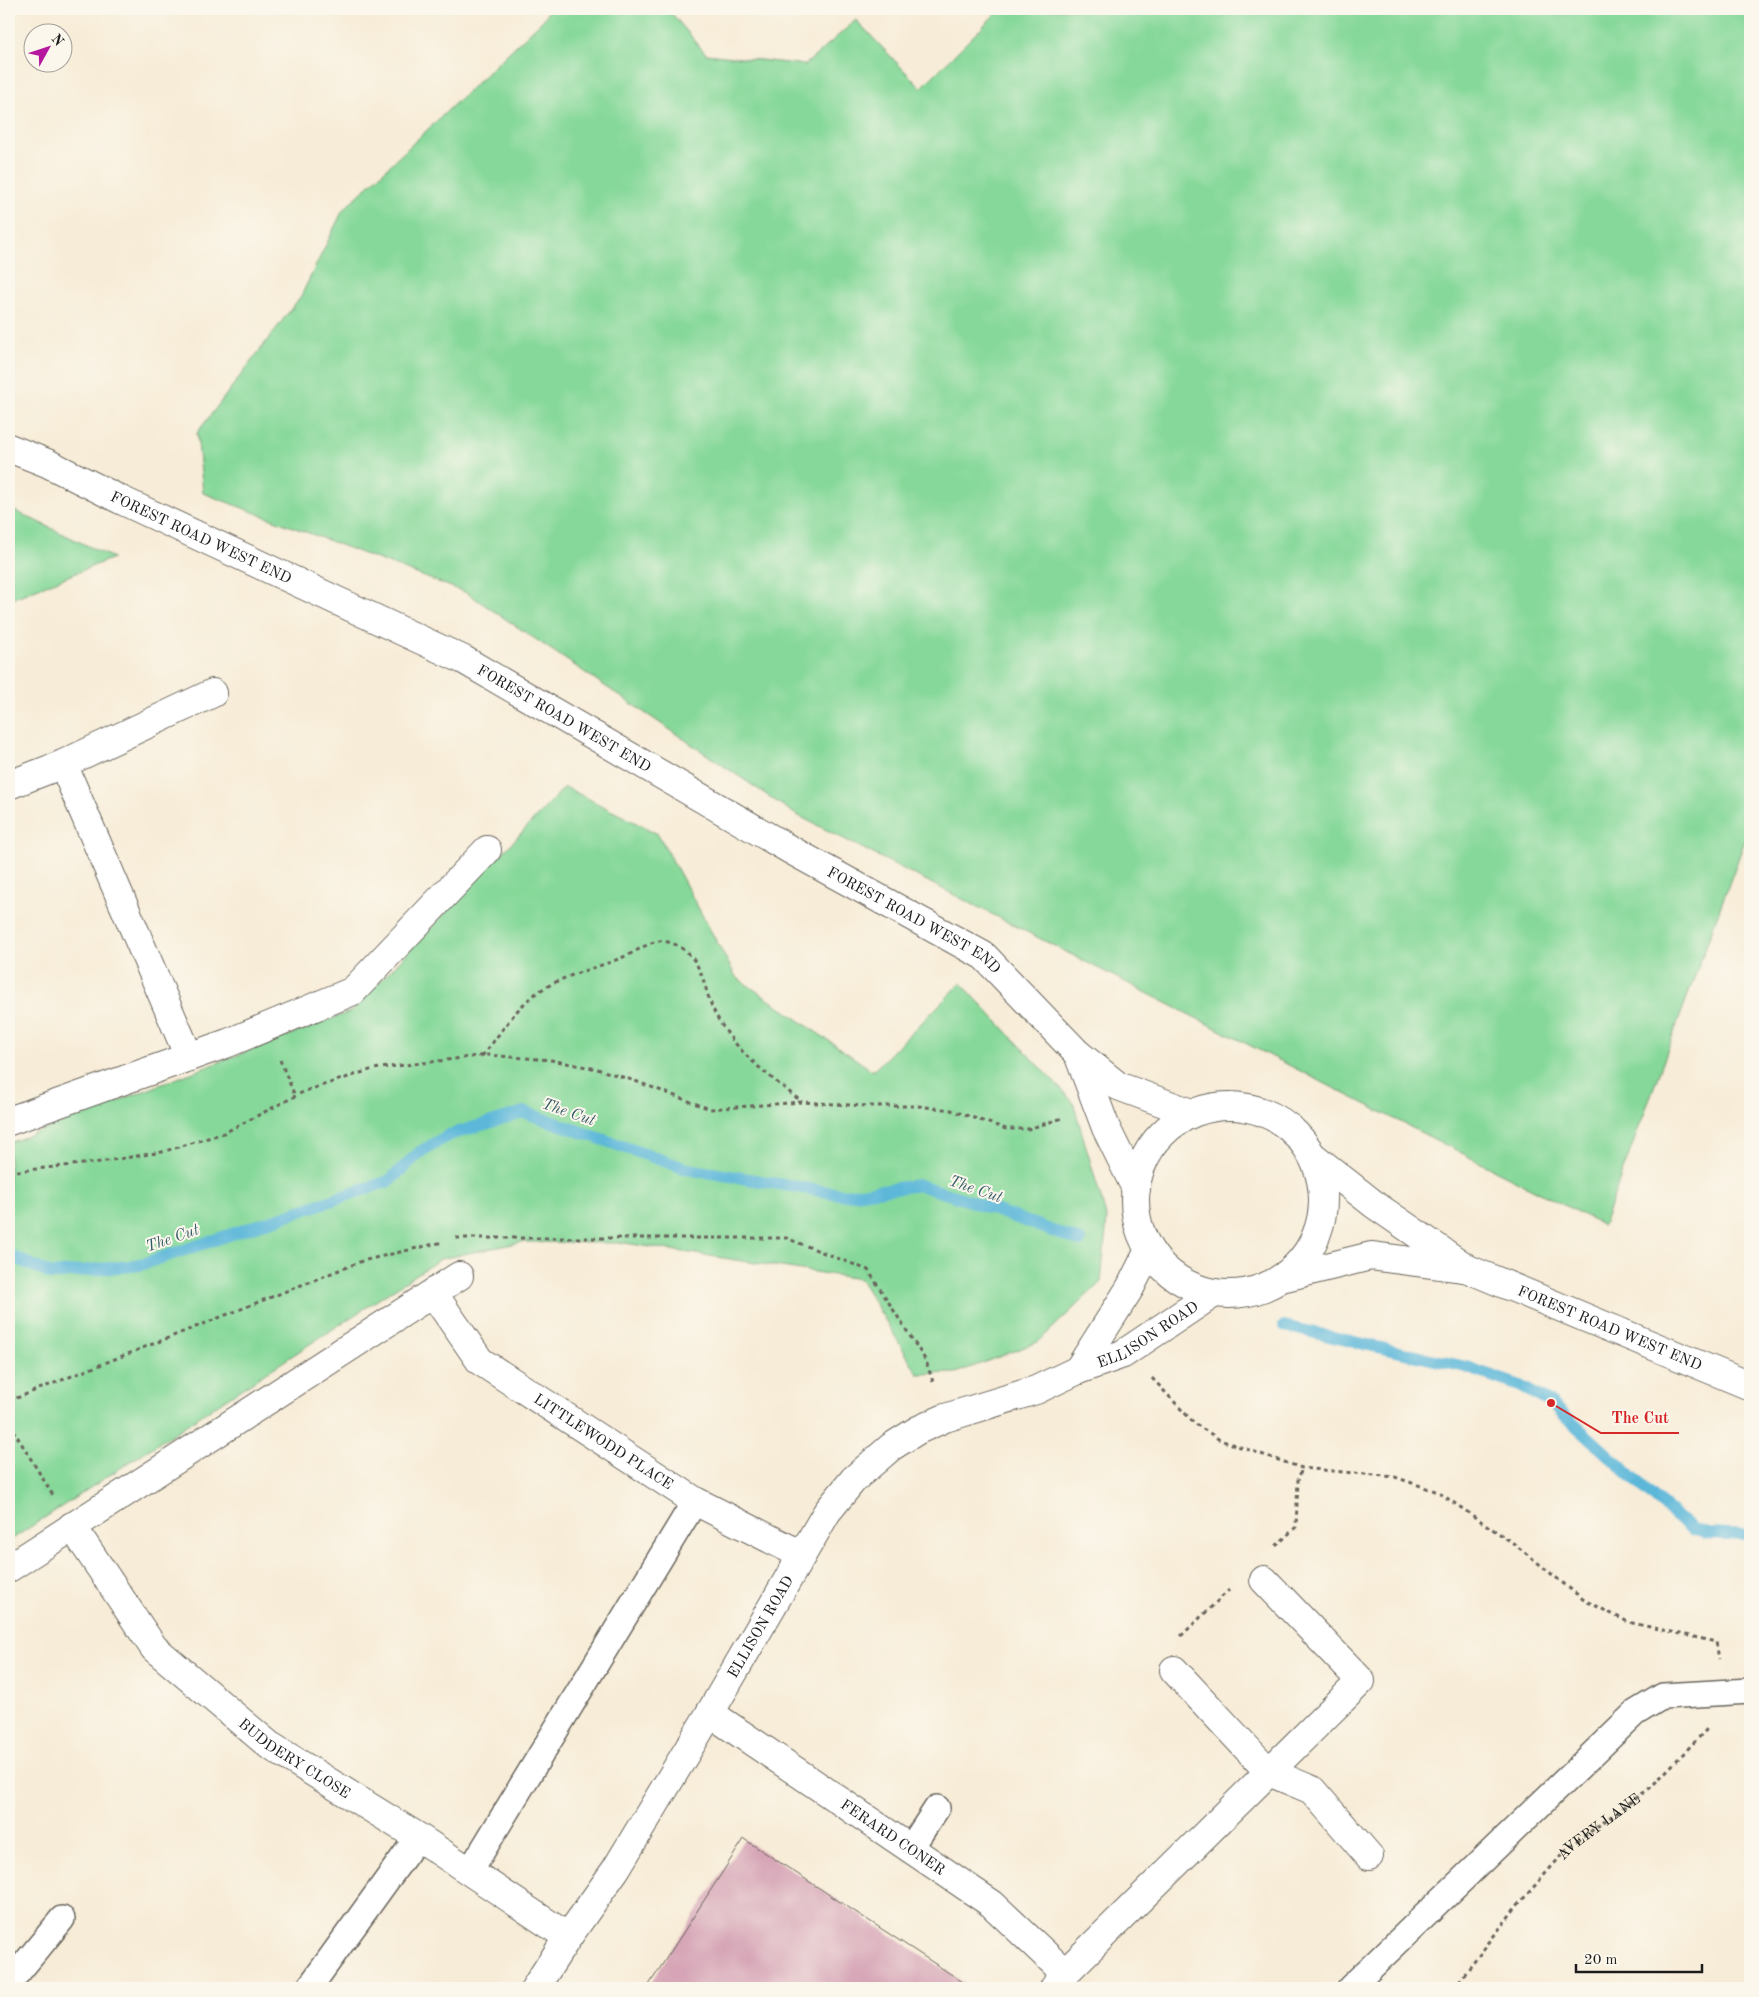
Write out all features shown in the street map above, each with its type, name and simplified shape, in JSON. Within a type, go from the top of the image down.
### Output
[{"type":"street","name":"FOREST ROAD WEST END","points":[[9,448],[47,463],[130,505],[464,660],[788,849],[984,956],[1077,1053],[1118,1086],[1191,1113]]},
{"type":"street","points":[[9,785],[63,764],[213,693]]},
{"type":"street","points":[[63,764],[189,1057]]},
{"type":"street","points":[[9,1121],[228,1043],[353,991],[487,850]]},
{"type":"street","name":"FOREST ROAD WEST END","points":[[1077,1053],[1106,1128],[1136,1189]]},
{"type":"street","points":[[1223,1105],[1256,1109],[1286,1124],[1314,1158],[1324,1189],[1322,1222],[1309,1252],[1286,1277],[1264,1289],[1232,1296],[1199,1291],[1170,1275],[1140,1236],[1134,1204],[1138,1170],[1163,1131],[1191,1113],[1223,1105]]},
{"type":"street","name":"FOREST ROAD WEST END","points":[[1314,1158],[1376,1205],[1468,1269],[1750,1386]]},
{"type":"street","name":"ELLISON ROAD","points":[[1078,1370],[1130,1288],[1149,1250]]},
{"type":"street","name":"FOREST ROAD WEST END","points":[[1286,1277],[1372,1256],[1468,1269]]},
{"type":"street","points":[[9,1568],[459,1276]]},
{"type":"street","name":"LITTLEWODD PLACE","points":[[433,1293],[480,1360],[695,1501],[802,1555]]},
{"type":"street","name":"ELLISON ROAD","points":[[535,1988],[616,1869],[710,1713],[827,1512],[849,1486],[891,1447],[918,1430],[945,1418],[1036,1390],[1078,1370],[1123,1354],[1214,1293]]},
{"type":"street","name":"BUDDERY CLOSE","points":[[72,1526],[154,1648],[269,1745],[418,1837],[568,1937]]},
{"type":"street","points":[[1059,1981],[1361,1681],[1264,1580]]},
{"type":"street","points":[[1174,1670],[1269,1772],[1312,1790],[1369,1856]]},
{"type":"street","name":"FERARD CONER","points":[[710,1713],[992,1904],[1059,1981]]},
{"type":"lane","points":[[470,1871],[695,1501]]},
{"type":"lane","points":[[1350,1988],[1635,1713],[1663,1696],[1750,1691]]},
{"type":"lane","points":[[910,1849],[937,1808]]},
{"type":"lane","points":[[309,1988],[418,1837]]},
{"type":"lane","points":[[9,1984],[62,1918]]},
{"type":"path","points":[[482,1056],[518,1010],[534,996],[555,982],[628,955],[658,940],[680,947],[692,957],[700,968],[714,1012],[739,1048],[760,1069],[802,1102]]},
{"type":"path","points":[[9,1172],[100,1162],[162,1152],[224,1133],[305,1091],[373,1070],[482,1056],[551,1060],[597,1069],[635,1080],[710,1109],[802,1102],[868,1106],[918,1106],[951,1110],[1006,1129],[1028,1129],[1070,1116]]},
{"type":"path","points":[[1154,1379],[1194,1423],[1220,1440],[1302,1468],[1395,1477],[1438,1492],[1513,1542],[1584,1600],[1628,1622],[1716,1642],[1724,1693]]},
{"type":"path","points":[[9,1423],[72,1526]]},
{"type":"path","points":[[1274,1547],[1296,1527],[1298,1480],[1302,1468]]},
{"type":"path","points":[[1174,1670],[1177,1640],[1232,1587]]},
{"type":"path","name":"AVERY LANE","points":[[1454,1988],[1516,1906],[1568,1848],[1650,1788],[1726,1710],[1724,1693]]},
{"type":"green space","points":[[549,9],[668,9],[706,54],[805,65],[856,20],[921,88],[1000,9],[1750,9],[1750,827],[1603,1225],[795,814],[467,593],[203,493],[197,433],[301,296],[343,210],[544,19]]},
{"type":"green space","points":[[9,508],[113,558],[9,600]]},
{"type":"green space","points":[[565,787],[658,834],[736,977],[873,1071],[961,983],[1073,1102],[1107,1219],[1101,1282],[1038,1342],[956,1373],[918,1374],[860,1279],[625,1243],[522,1242],[440,1259],[9,1541],[9,1143],[352,1011]]},
{"type":"building","points":[[744,1839],[972,1988],[647,1988]]},
{"type":"waterway","name":"The Cut","points":[[9,1255],[51,1274],[140,1265],[389,1181],[420,1152],[449,1135],[524,1112],[687,1169],[846,1195],[919,1185],[967,1200],[1080,1241]]},
{"type":"waterway","name":"The Cut","points":[[1284,1326],[1466,1367],[1520,1386],[1551,1403],[1665,1507],[1692,1529],[1707,1533],[1750,1535]]},
{"type":"place","name":"The Cut","points":[[1551,1403]]}]
